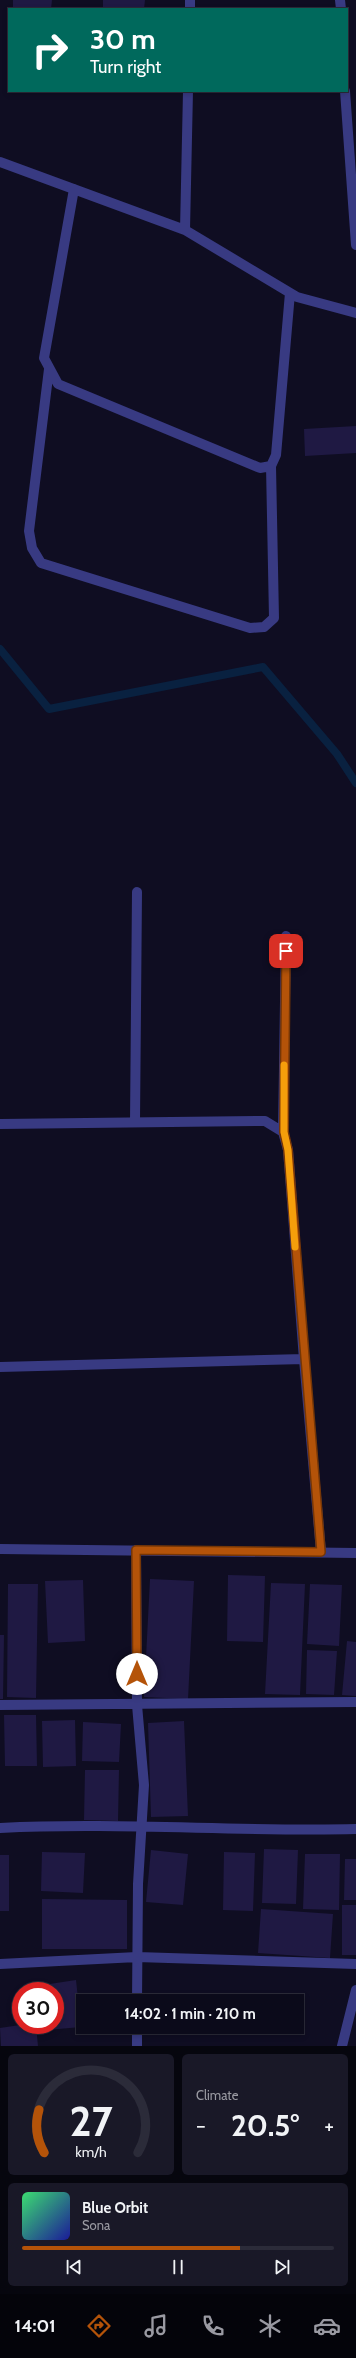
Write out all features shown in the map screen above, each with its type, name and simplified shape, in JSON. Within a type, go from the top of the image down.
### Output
[{"type":"street","points":[[185,230],[188,92]]},
{"type":"street","points":[[345,92],[356,245]]},
{"type":"street","points":[[0,162],[185,230],[297,298],[356,313]]},
{"type":"street","points":[[74,189],[44,358],[58,384],[260,468],[271,466]]},
{"type":"street","points":[[50,369],[29,531],[32,548],[41,563],[250,628],[264,627],[274,618],[271,466],[276,455],[290,293]]},
{"type":"street","points":[[135,1122],[137,892]]},
{"type":"street","points":[[286,936],[284,1132],[288,1150],[321,1552]]},
{"type":"street","points":[[0,1124],[265,1121],[284,1132]]},
{"type":"street","points":[[0,1367],[304,1359]]},
{"type":"street","points":[[0,1549],[356,1553]]},
{"type":"street","points":[[136,1550],[137,1705],[144,1785],[138,1884],[137,1994]]},
{"type":"street","points":[[0,1705],[356,1702]]},
{"type":"street","points":[[0,1828],[141,1826],[287,1831],[356,1829]]},
{"type":"street","points":[[0,1964],[137,1957],[356,1964]]},
{"type":"street","points":[[342,2046],[356,1990]]},
{"type":"street","points":[[137,2034],[137,2046]]},
{"type":"building","points":[[13,0],[52,0],[51,8],[13,8]]},
{"type":"building","points":[[103,0],[145,0],[144,8],[103,8]]},
{"type":"building","points":[[356,426],[356,453],[305,456],[304,429]]},
{"type":"building","points":[[228,1575],[265,1576],[263,1642],[227,1641]]},
{"type":"building","points":[[150,1579],[194,1581],[188,1699],[144,1697]]},
{"type":"building","points":[[83,1580],[85,1641],[48,1643],[45,1581]]},
{"type":"building","points":[[271,1583],[305,1584],[300,1695],[265,1694]]},
{"type":"building","points":[[8,1584],[38,1584],[36,1698],[7,1697]]},
{"type":"building","points":[[310,1584],[342,1585],[339,1646],[307,1644]]},
{"type":"building","points":[[0,1635],[4,1635],[3,1699],[0,1699]]},
{"type":"building","points":[[347,1641],[356,1642],[356,1696],[342,1695]]},
{"type":"building","points":[[307,1650],[337,1651],[334,1695],[306,1694]]},
{"type":"building","points":[[4,1715],[36,1715],[37,1766],[5,1766]]},
{"type":"building","points":[[75,1720],[76,1766],[43,1767],[42,1721]]},
{"type":"building","points":[[184,1721],[188,1816],[151,1817],[148,1723]]},
{"type":"building","points":[[83,1722],[121,1724],[119,1762],[82,1761]]},
{"type":"building","points":[[85,1770],[119,1770],[118,1821],[84,1820]]},
{"type":"building","points":[[264,1849],[298,1850],[296,1904],[262,1903]]},
{"type":"building","points":[[151,1850],[188,1854],[183,1905],[146,1902]]},
{"type":"building","points":[[42,1852],[85,1853],[83,1893],[41,1891]]},
{"type":"building","points":[[224,1852],[255,1853],[253,1911],[223,1910]]},
{"type":"building","points":[[305,1854],[340,1854],[339,1910],[303,1909]]},
{"type":"building","points":[[0,1855],[9,1855],[9,1911],[0,1911]]},
{"type":"building","points":[[345,1859],[356,1859],[356,1900],[344,1900]]},
{"type":"building","points":[[42,1899],[127,1900],[127,1949],[42,1949]]},
{"type":"building","points":[[342,1905],[356,1905],[356,1955],[342,1955]]},
{"type":"building","points":[[261,1909],[333,1914],[330,1958],[258,1953]]},
{"type":"building","points":[[76,1980],[77,1994],[76,1994],[76,2027],[64,2028],[63,1982]]},
{"type":"building","points":[[12,2026],[12,2034],[37,2034],[38,2046],[1,2046],[0,2028]]},
{"type":"waterway","points":[[0,649],[49,709],[263,667],[337,754],[356,783]]},
{"type":"slow traffic","points":[[284,1065],[284,1132],[288,1150],[295,1247]]},
{"type":"route","points":[[137,1674],[136,1550],[321,1552],[288,1150],[284,1132],[286,951]]}]
